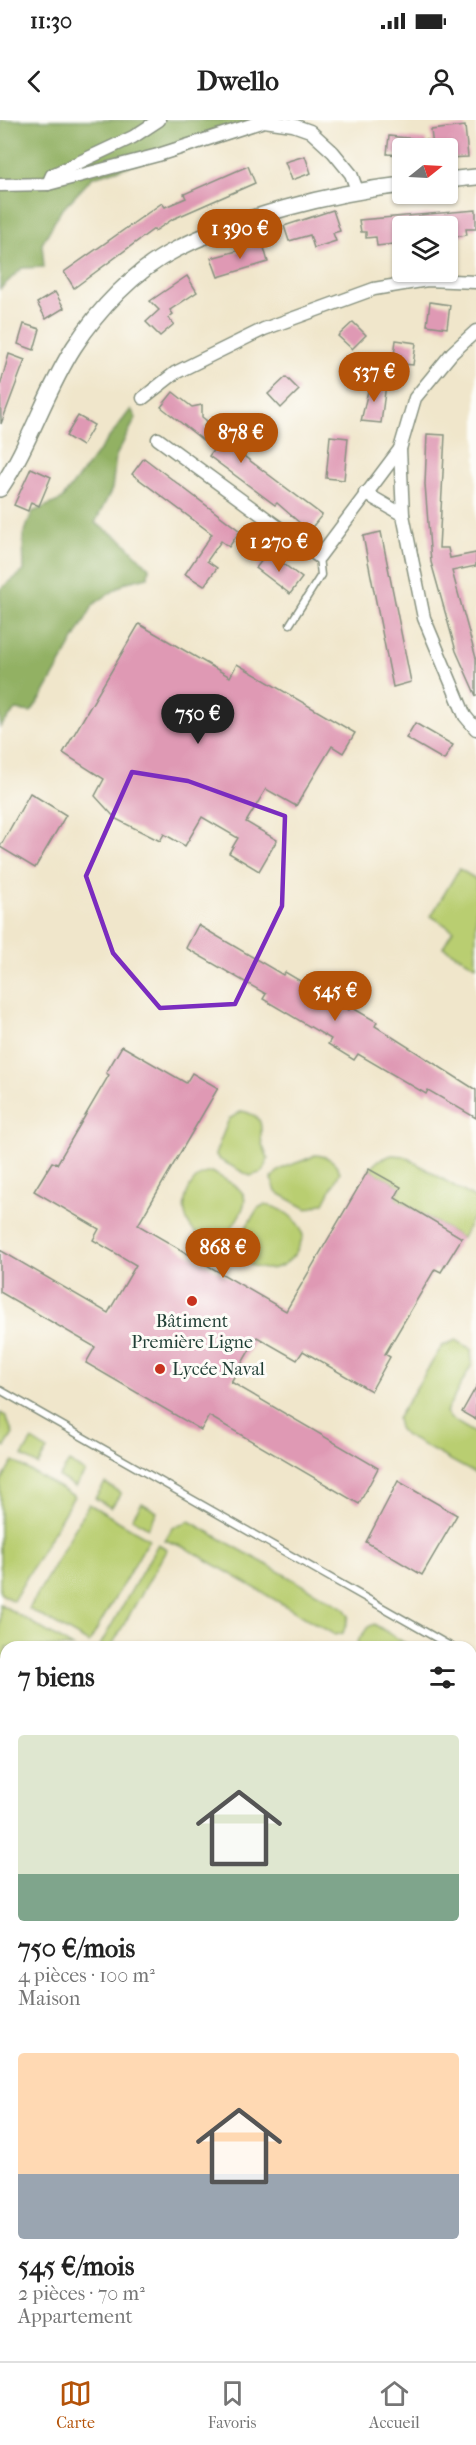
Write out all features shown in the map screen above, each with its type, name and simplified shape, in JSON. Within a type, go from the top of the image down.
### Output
[{"type":"street","points":[[48,184],[52,175],[133,137],[159,120]]},
{"type":"street","points":[[0,185],[48,184],[158,155],[264,121],[293,125],[310,131],[333,152],[351,174],[357,190]]},
{"type":"street","points":[[458,179],[476,177]]},
{"type":"street","points":[[0,489],[74,347],[122,287],[174,250],[255,218],[357,190],[392,186]]},
{"type":"street","points":[[143,398],[175,373],[264,329],[374,290],[427,280],[476,282]]},
{"type":"street","points":[[476,331],[452,353],[415,398],[400,449],[402,515],[424,618],[476,729]]},
{"type":"street","points":[[158,439],[319,557],[400,449]]},
{"type":"street","points":[[365,493],[402,515]]},
{"type":"lane","points":[[290,624],[321,575],[319,557]]},
{"type":"lane","points":[[0,1390],[441,1641]]},
{"type":"highlighted area","points":[[132,772],[188,781],[285,816],[282,906],[235,1004],[160,1008],[113,953],[86,876]]},
{"type":"green space","points":[[0,120],[247,120],[251,130],[93,177],[60,212],[42,244],[44,267],[22,268],[0,289]]},
{"type":"green space","points":[[131,409],[136,418],[116,456],[112,489],[95,523],[122,540],[149,568],[148,577],[127,582],[94,604],[31,712],[16,710],[0,727],[0,589],[24,571],[23,537],[32,512],[61,500]]},
{"type":"green space","points":[[459,869],[476,879],[476,966],[443,947],[453,930],[431,916]]},
{"type":"green space","points":[[242,1111],[259,1120],[262,1144],[268,1158],[263,1172],[250,1176],[220,1160],[215,1154],[229,1119]]},
{"type":"green space","points":[[315,1155],[330,1159],[340,1172],[324,1203],[307,1209],[276,1192],[272,1179],[284,1167]]},
{"type":"green space","points":[[392,1155],[404,1156],[476,1199],[476,1212],[462,1238],[395,1198],[401,1187],[369,1169],[379,1160]]},
{"type":"green space","points":[[212,1172],[240,1190],[245,1202],[228,1233],[221,1239],[213,1240],[204,1238],[196,1232],[189,1224],[185,1213],[185,1201],[190,1187],[199,1176]]},
{"type":"green space","points":[[264,1205],[288,1214],[298,1224],[303,1236],[299,1247],[286,1263],[270,1269],[250,1265],[240,1259],[236,1243],[258,1208]]},
{"type":"green space","points":[[456,1340],[471,1349],[472,1364],[446,1412],[450,1418],[476,1434],[476,1474],[404,1435],[397,1419],[442,1346]]},
{"type":"green space","points":[[0,1413],[6,1416],[13,1434],[5,1447],[0,1444]]},
{"type":"green space","points":[[32,1440],[47,1450],[38,1465],[22,1456]]},
{"type":"green space","points":[[13,1461],[74,1496],[13,1601],[0,1593],[0,1484]]},
{"type":"green space","points":[[69,1462],[85,1472],[75,1487],[59,1477]]},
{"type":"green space","points":[[105,1483],[121,1493],[111,1508],[95,1498]]},
{"type":"green space","points":[[142,1503],[157,1512],[148,1528],[132,1518]]},
{"type":"green space","points":[[89,1504],[149,1539],[90,1641],[85,1641],[29,1609]]},
{"type":"green space","points":[[189,1521],[344,1608],[349,1616],[343,1633],[335,1635],[188,1549],[165,1540],[172,1528]]},
{"type":"green space","points":[[158,1544],[167,1549],[114,1641],[102,1641]]},
{"type":"green space","points":[[0,1604],[63,1641],[0,1641]]},
{"type":"green space","points":[[374,1624],[401,1641],[358,1641],[368,1627]]},
{"type":"building","points":[[465,126],[468,157],[458,157],[458,138],[432,138],[431,130]]},
{"type":"building","points":[[389,136],[408,138],[392,138],[392,154],[387,154]]},
{"type":"building","points":[[305,156],[311,173],[292,180],[285,162]]},
{"type":"building","points":[[248,166],[255,183],[173,219],[155,231],[154,229],[74,288],[64,272],[162,203],[165,207],[186,198],[184,194]]},
{"type":"building","points":[[333,210],[340,231],[333,233],[336,241],[314,248],[310,235],[289,241],[284,226]]},
{"type":"building","points":[[476,210],[476,229],[466,229],[467,235],[458,236],[458,216],[406,216]]},
{"type":"building","points":[[392,217],[392,244],[377,246],[376,237],[366,238],[366,232],[361,232],[359,220]]},
{"type":"building","points":[[263,244],[268,262],[218,277],[211,258]]},
{"type":"building","points":[[187,276],[197,292],[170,310],[173,314],[168,318],[174,324],[160,336],[146,322],[159,310],[150,301]]},
{"type":"building","points":[[55,292],[64,308],[46,319],[37,303]]},
{"type":"building","points":[[430,302],[450,305],[447,328],[427,325]]},
{"type":"building","points":[[353,322],[366,335],[352,349],[338,336]]},
{"type":"building","points":[[24,324],[40,329],[34,350],[18,344]]},
{"type":"building","points":[[396,340],[416,343],[413,365],[393,363]]},
{"type":"building","points":[[9,354],[25,360],[1,424],[0,386]]},
{"type":"building","points":[[286,377],[299,390],[281,408],[268,394]]},
{"type":"building","points":[[370,382],[386,384],[381,423],[361,421]]},
{"type":"building","points":[[173,392],[192,407],[202,405],[202,417],[207,421],[204,426],[322,515],[309,531],[277,503],[275,505],[209,456],[214,449],[161,407]]},
{"type":"building","points":[[78,416],[94,425],[82,446],[66,436]]},
{"type":"building","points":[[427,434],[445,435],[439,548],[448,548],[450,558],[476,553],[476,566],[452,571],[476,658],[476,696],[456,651],[431,562],[425,484]]},
{"type":"building","points":[[330,436],[348,438],[344,480],[326,478]]},
{"type":"building","points":[[144,458],[240,531],[229,547],[221,541],[207,561],[217,568],[204,586],[185,574],[212,534],[132,474]]},
{"type":"building","points":[[31,468],[51,477],[39,506],[31,502],[28,511],[14,505]]},
{"type":"building","points":[[381,532],[411,682],[393,687],[363,536]]},
{"type":"building","points":[[268,552],[302,578],[290,594],[256,568]]},
{"type":"building","points":[[139,624],[230,677],[237,664],[355,733],[343,753],[332,746],[296,806],[266,789],[246,822],[277,840],[259,871],[229,853],[238,838],[202,817],[185,846],[164,834],[160,841],[116,819],[95,796],[104,779],[63,753]]},
{"type":"building","points":[[415,723],[453,745],[444,760],[406,738]]},
{"type":"building","points":[[30,793],[66,815],[35,868],[0,847]]},
{"type":"building","points":[[198,925],[283,975],[285,972],[349,1010],[351,1007],[377,1022],[375,1026],[476,1090],[476,1118],[428,1090],[426,1094],[358,1054],[354,1060],[328,1044],[331,1039],[263,999],[266,994],[186,948]]},
{"type":"building","name":"Bâtiment Première Ligne","points":[[122,1046],[186,1083],[192,1073],[218,1088],[138,1225],[286,1311],[369,1169],[401,1187],[395,1198],[462,1238],[441,1272],[435,1269],[385,1354],[390,1357],[371,1391],[303,1351],[297,1360],[257,1337],[231,1382],[378,1468],[359,1504],[209,1416],[201,1430],[86,1363],[95,1347],[0,1292],[0,1250],[108,1313],[136,1265],[93,1240],[99,1229],[34,1191],[52,1162],[57,1164],[109,1075],[106,1073]]},
{"type":"building","points":[[476,1387],[476,1420],[462,1412]]},
{"type":"building","points":[[398,1481],[457,1515],[422,1575],[366,1542]]},
{"type":"place","name":"Bâtiment Première Ligne","points":[[192,1301]]},
{"type":"place","name":"Lycée Naval","points":[[160,1369]]}]
